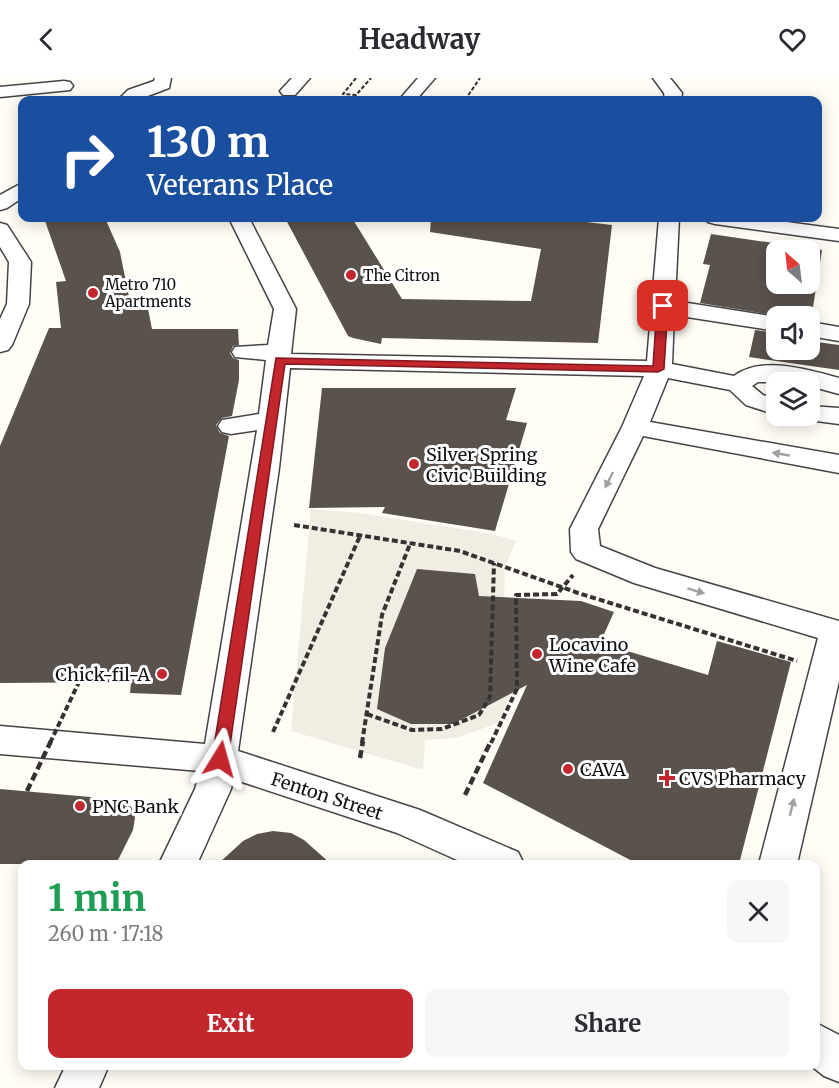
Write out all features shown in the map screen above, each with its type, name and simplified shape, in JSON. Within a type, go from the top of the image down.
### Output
[{"type":"street","points":[[289,91],[302,78]]},
{"type":"street","points":[[411,96],[427,78]]},
{"type":"street","points":[[661,78],[673,96]]},
{"type":"street","points":[[132,96],[163,81]]},
{"type":"street","points":[[0,92],[64,86]]},
{"type":"street","points":[[0,206],[18,192]]},
{"type":"street","points":[[0,206],[18,202]]},
{"type":"street","points":[[180,860],[213,789],[220,759],[272,420],[285,309],[241,222]]},
{"type":"street","points":[[669,222],[658,369],[635,427],[584,529],[586,552],[645,576],[837,632],[779,860]]},
{"type":"street","points":[[744,222],[839,235]]},
{"type":"street","points":[[0,345],[18,304],[20,262],[2,238]]},
{"type":"street","points":[[663,306],[766,322]]},
{"type":"street","points":[[820,331],[839,334]]},
{"type":"street","points":[[244,351],[280,357],[658,369],[738,384],[750,376],[766,374],[829,383],[839,387]]},
{"type":"street","points":[[738,384],[745,395],[758,403],[766,405]]},
{"type":"street","points":[[820,415],[839,416]]},
{"type":"street","points":[[231,426],[272,420]]},
{"type":"street","points":[[635,427],[839,464]]},
{"type":"street","name":"Fenton Street","points":[[0,740],[220,759],[259,774],[407,821],[496,860]]},
{"type":"street","points":[[820,1047],[839,1061]]},
{"type":"street","points":[[77,1088],[86,1070]]},
{"type":"path","points":[[356,78],[343,94],[356,95],[371,78]]},
{"type":"path","points":[[468,96],[480,78]]},
{"type":"path","points":[[294,525],[460,551],[565,588],[795,660],[827,665]]},
{"type":"path","points":[[273,732],[360,536]]},
{"type":"path","points":[[360,758],[382,615],[410,544]]},
{"type":"path","points":[[367,714],[412,729],[442,729],[479,715],[490,698],[494,563]]},
{"type":"path","points":[[465,795],[518,689],[516,595],[557,594],[565,588],[577,569]]},
{"type":"path","points":[[27,791],[79,682]]},
{"type":"shaded area","points":[[311,509],[361,513],[492,534],[516,541],[505,567],[502,677],[513,677],[510,696],[498,723],[456,738],[425,740],[423,770],[291,731]]},
{"type":"building","points":[[45,222],[107,222],[120,252],[131,307],[147,304],[152,329],[238,329],[239,345],[233,346],[230,353],[233,358],[239,360],[239,380],[232,416],[222,418],[216,425],[220,433],[229,436],[181,695],[130,693],[131,682],[0,683],[0,446],[49,328],[61,328],[56,282],[66,281]]},
{"type":"building","name":"The Citron","points":[[287,222],[354,222],[402,299],[531,301],[541,249],[430,232],[431,222],[586,222],[612,225],[598,343],[382,338],[381,344],[348,336]]},
{"type":"building","points":[[711,234],[766,242],[766,294],[815,294],[813,306],[766,306],[766,314],[700,303],[710,265],[703,264]]},
{"type":"building","points":[[755,330],[766,332],[766,359],[749,357]]},
{"type":"building","points":[[820,342],[839,345],[839,370],[770,360],[820,360]]},
{"type":"building","name":"Silver Spring Civic Building","points":[[322,388],[516,388],[506,420],[527,423],[495,531],[382,513],[385,507],[309,508]]},
{"type":"building","points":[[417,569],[475,574],[479,596],[581,601],[614,612],[600,643],[708,675],[717,641],[791,662],[740,860],[630,860],[483,783],[527,685],[453,724],[411,724],[377,709],[385,648]]},
{"type":"building","points":[[0,789],[124,800],[132,808],[135,818],[133,830],[118,860],[18,860],[18,864],[0,864]]},
{"type":"building","points":[[273,831],[291,833],[304,840],[326,860],[222,860],[243,841],[257,834]]},
{"type":"place","name":"The Citron","points":[[351,275]]},
{"type":"place","name":"Metro 710 Apartments","points":[[93,293]]},
{"type":"place","name":"Silver Spring Civic Building","points":[[414,464]]},
{"type":"place","name":"Locavino Wine Cafe","points":[[537,654]]},
{"type":"place","name":"Chick-fil-A","points":[[162,674]]},
{"type":"place","name":"CAVA","points":[[568,769]]},
{"type":"place","name":"CVS Pharmacy","points":[[667,778]]},
{"type":"place","name":"PNC Bank","points":[[80,806]]},
{"type":"route","points":[[220,759],[280,361],[658,369],[663,306]]}]
